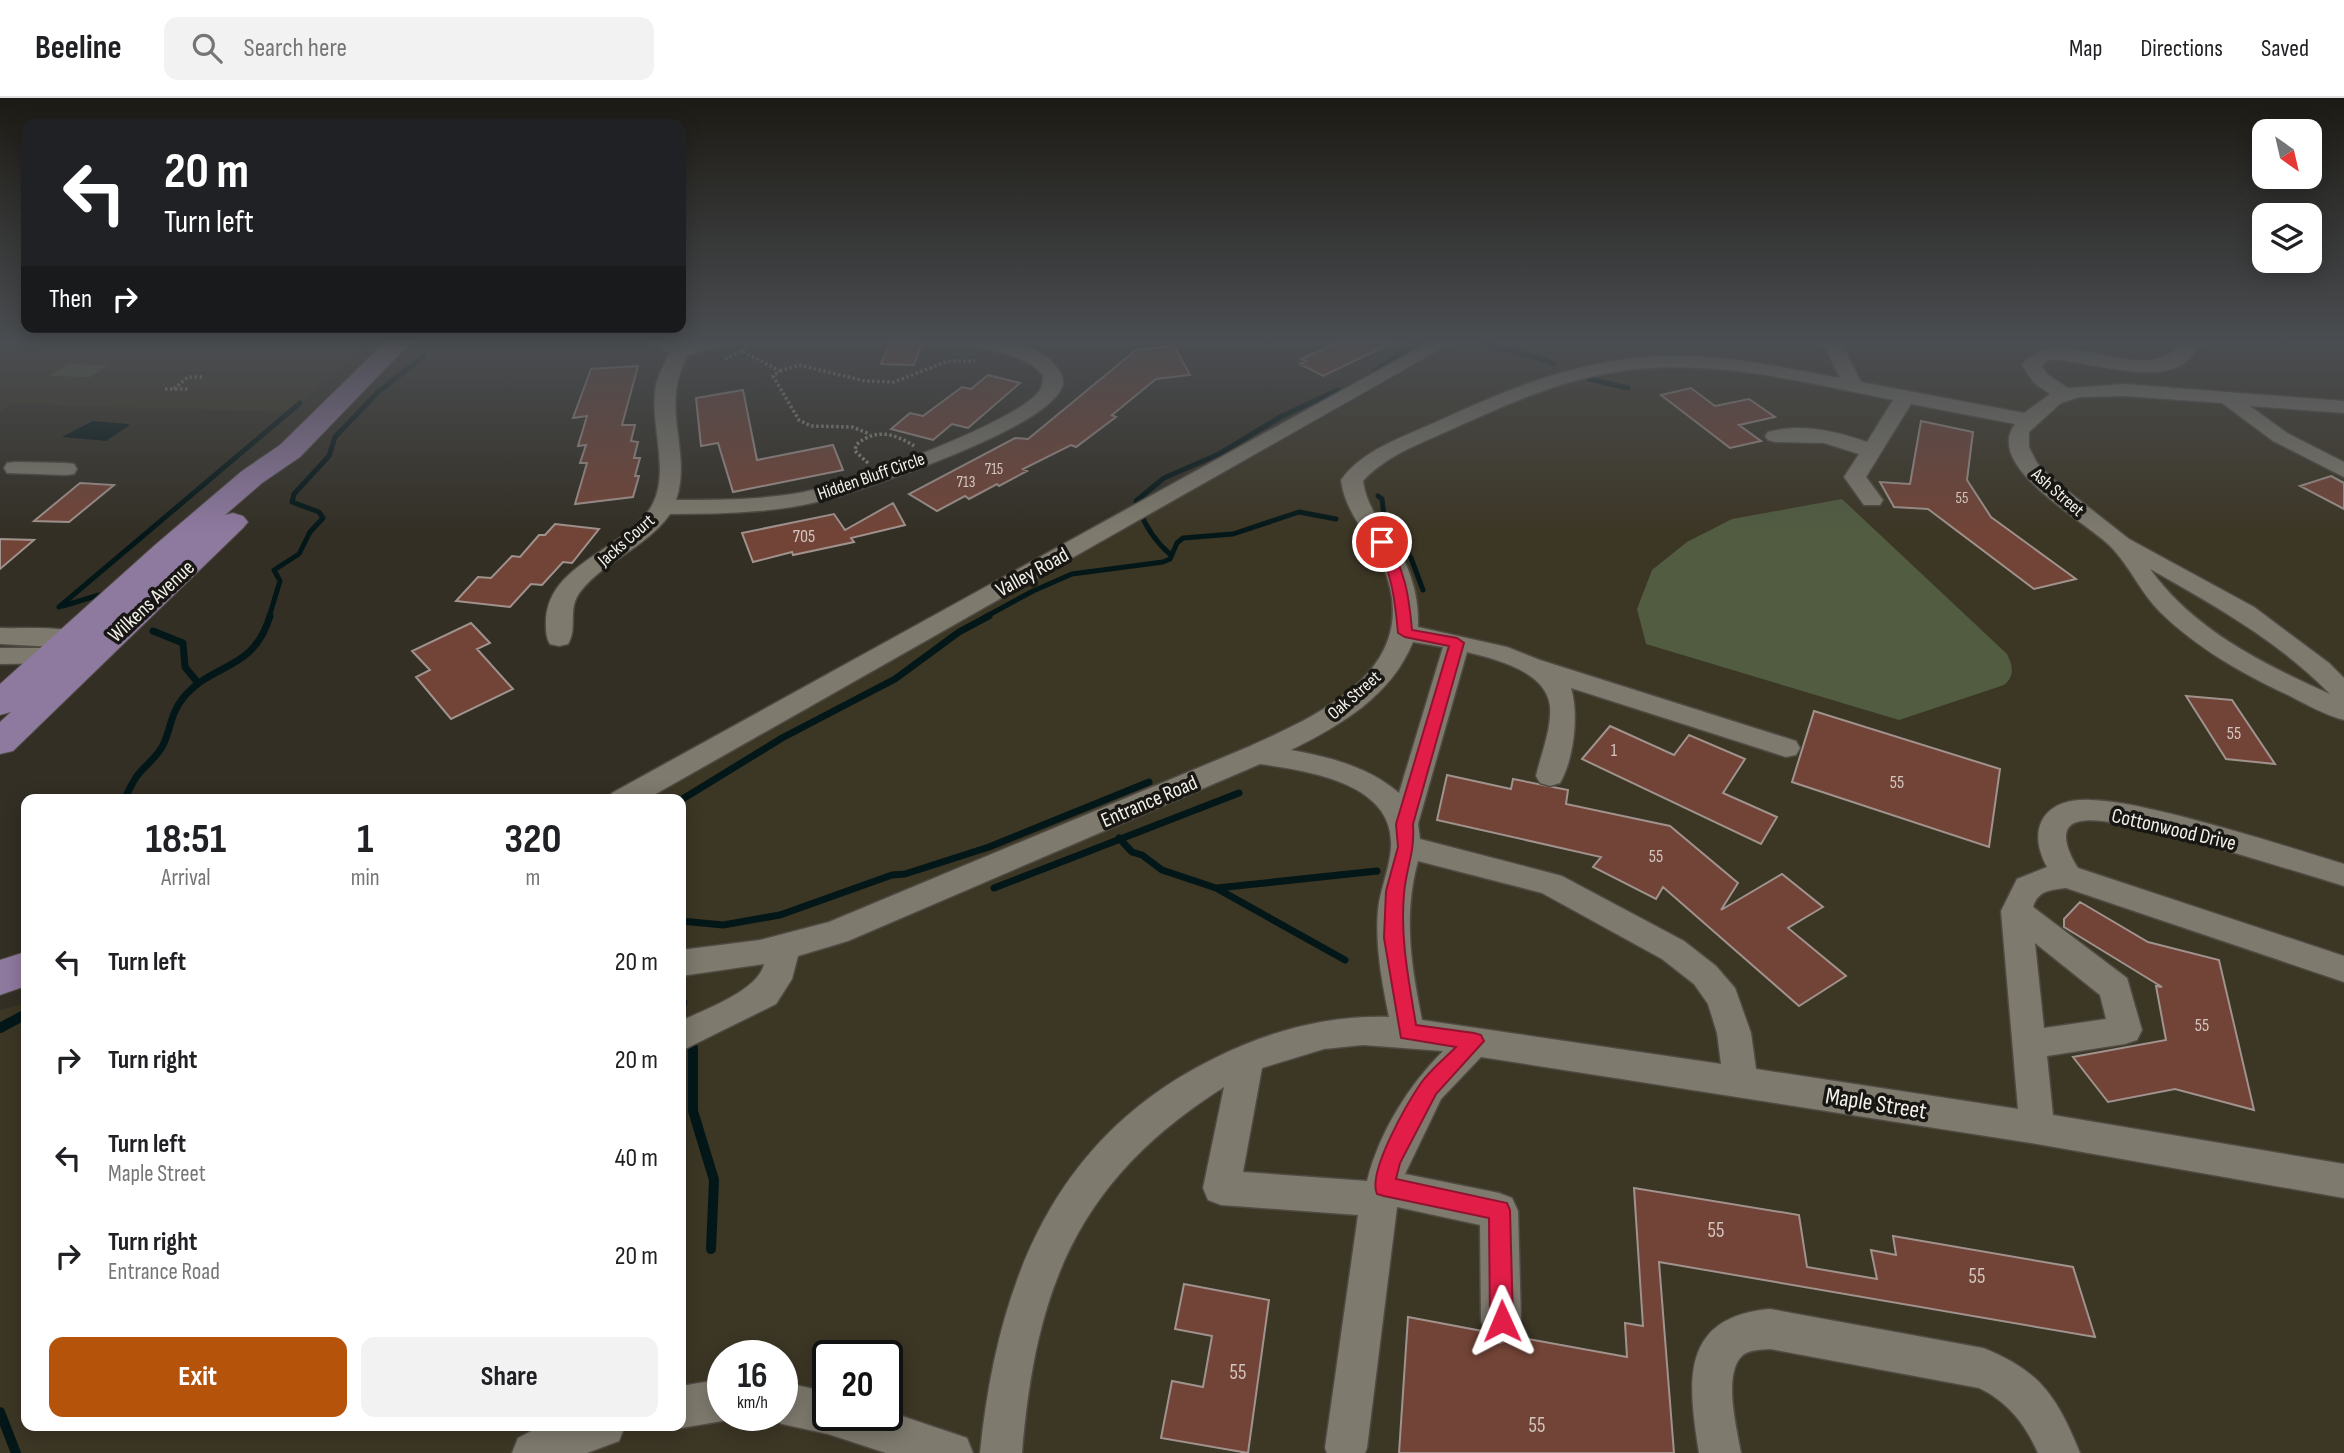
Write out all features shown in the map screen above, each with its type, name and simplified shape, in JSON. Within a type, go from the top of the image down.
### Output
[{"type":"main road","name":"Wilkens Avenue","points":[[0,704],[74,648],[252,477],[290,451],[335,406]]},
{"type":"main road","name":"Wilkens Avenue","points":[[0,742],[74,648]]},
{"type":"street","name":"Jacks Court","points":[[559,638],[558,615],[563,597],[631,540],[663,507],[670,476],[663,406]]},
{"type":"street","name":"Hidden Bluff Circle","points":[[663,507],[775,504],[844,488],[928,457],[1033,406]]},
{"type":"street","name":"Valley Road","points":[[633,794],[1329,406]]},
{"type":"street","points":[[1493,406],[1377,458],[1364,467],[1353,480],[1353,493],[1359,509],[1395,566],[1405,611],[1405,633],[1509,656],[1531,666],[1786,748]]},
{"type":"street","points":[[1872,500],[1854,477],[1899,406]]},
{"type":"street","points":[[1954,406],[2028,420],[2047,406]]},
{"type":"street","points":[[2238,406],[2280,437],[2344,471]]},
{"type":"street","name":"Ash Street","points":[[2028,420],[2019,432],[2019,447],[2026,464],[2046,485],[2121,544],[2245,612],[2320,669],[2344,693]]},
{"type":"street","points":[[1775,436],[1806,433],[1838,438],[1871,451]]},
{"type":"street","points":[[15,468],[66,469]]},
{"type":"street","name":"Ash Street","points":[[2121,544],[2141,578],[2161,601],[2220,651],[2253,670],[2344,711]]},
{"type":"street","name":"Oak Street","points":[[1258,754],[1301,735],[1345,708],[1369,687],[1393,658],[1405,633]]},
{"type":"street","points":[[0,636],[74,648]]},
{"type":"street","points":[[1408,1032],[1393,938],[1395,891],[1405,836],[1457,643]]},
{"type":"street","points":[[0,656],[74,648]]},
{"type":"street","points":[[1531,666],[1559,690],[1563,705],[1550,776]]},
{"type":"street","points":[[1258,754],[1299,760],[1336,770],[1361,781],[1396,808],[1405,836]]},
{"type":"street","name":"Entrance Road","points":[[686,963],[736,958],[783,949],[837,932],[1258,754]]},
{"type":"street","name":"Cottonwood Drive","points":[[2067,876],[2053,856],[2050,839],[2056,823],[2069,812],[2094,811],[2129,815],[2232,841],[2344,875]]},
{"type":"street","points":[[1405,836],[1551,884],[1673,950],[1705,975],[1723,998],[1734,1034],[1740,1081]]},
{"type":"street","points":[[2037,1128],[2016,911],[2020,894],[2036,880],[2067,876],[2344,969]]},
{"type":"street","points":[[2016,911],[2115,988],[2125,1030],[2028,1045]]},
{"type":"street","points":[[686,1034],[764,994],[774,986],[779,975],[783,949]]},
{"type":"street","name":"Maple Street","points":[[1001,1453],[1006,1389],[1036,1279],[1061,1226],[1082,1191],[1130,1137],[1172,1101],[1217,1073],[1269,1049],[1320,1036],[1363,1031],[1408,1032],[1474,1041],[2037,1128],[2344,1181]]},
{"type":"street","points":[[1346,1448],[1375,1222],[1390,1162],[1429,1088],[1474,1041]]},
{"type":"street","points":[[1247,1059],[1221,1188],[1383,1193],[1499,1210],[1502,1321]]},
{"type":"street","points":[[1720,1453],[1712,1393],[1714,1365],[1724,1346],[1742,1334],[1770,1329],[1983,1368],[2010,1380],[2030,1399],[2044,1419],[2059,1453]]},
{"type":"street","points":[[686,1406],[707,1403]]},
{"type":"street","points":[[533,1453],[545,1446],[589,1431]]},
{"type":"street","points":[[883,1431],[952,1453]]},
{"type":"path","points":[[791,406],[799,420],[811,426],[852,427],[870,434],[887,432],[906,440],[928,457]]},
{"type":"path","points":[[870,434],[856,445],[855,451],[879,477]]},
{"type":"shaded area","points":[[89,406],[297,406],[290,412]]},
{"type":"shaded area","points":[[1344,406],[2344,406],[2344,1453],[0,1453],[0,1010],[21,1004],[21,1431],[686,1431],[686,794],[651,794]]},
{"type":"shaded area","points":[[93,421],[130,425],[106,441],[62,437]]},
{"type":"green space","points":[[1842,499],[2007,654],[2012,671],[2004,685],[1899,720],[1646,644],[1637,609],[1652,570],[1687,542],[1732,519]]},
{"type":"building","points":[[577,406],[627,406],[622,425],[635,425],[631,441],[638,442],[634,458],[640,458],[635,476],[639,476],[633,497],[575,504],[587,463],[580,463],[586,445],[578,446],[587,416],[573,418]]},
{"type":"building","points":[[697,406],[746,406],[757,460],[833,445],[843,470],[733,492],[718,443],[701,446]]},
{"type":"building","points":[[936,406],[993,406],[968,428],[952,424],[933,440],[891,429],[910,413],[923,416]]},
{"type":"building","points":[[1068,406],[1123,406],[1112,415],[1116,417],[1076,447],[1071,445],[1023,469],[1027,471],[999,486],[997,484],[969,499],[965,496],[937,511],[909,494],[1015,438],[1028,439]]},
{"type":"building","points":[[1676,406],[1759,406],[1775,417],[1739,425],[1761,441],[1730,448]]},
{"type":"building","points":[[1921,421],[1973,432],[1967,480],[1991,517],[2076,579],[2034,589],[1928,509],[1894,507],[1880,482],[1910,484]]},
{"type":"building","points":[[2331,476],[2344,483],[2344,509],[2300,486]]},
{"type":"building","points":[[80,483],[114,485],[69,522],[34,521]]},
{"type":"building","points":[[893,503],[905,525],[851,538],[854,542],[793,555],[792,552],[753,562],[742,533],[834,514],[845,530]]},
{"type":"building","points":[[555,524],[599,529],[572,563],[563,562],[542,585],[531,584],[510,607],[456,601],[478,577],[491,578],[512,556],[520,557],[539,535],[545,535]]},
{"type":"building","points":[[0,539],[34,540],[0,569]]},
{"type":"building","points":[[471,623],[490,643],[477,649],[513,689],[451,719],[416,677],[430,670],[412,651]]},
{"type":"building","points":[[2186,696],[2232,700],[2275,764],[2226,759]]},
{"type":"building","points":[[1814,711],[2000,769],[1989,847],[1792,782]]},
{"type":"building","points":[[1610,726],[1674,755],[1689,735],[1745,759],[1723,793],[1777,817],[1761,844],[1582,759]]},
{"type":"building","points":[[1447,775],[1511,789],[1513,779],[1568,790],[1566,804],[1670,826],[1738,883],[1721,910],[1782,874],[1823,907],[1788,928],[1846,976],[1799,1006],[1663,887],[1656,899],[1593,867],[1601,857],[1437,820]]},
{"type":"building","points":[[2080,902],[2148,942],[2219,960],[2254,1110],[2175,1089],[2108,1102],[2073,1057],[2166,1040],[2156,986],[2162,987],[2064,927],[2064,919]]},
{"type":"building","points":[[1634,1188],[1799,1215],[1807,1267],[1877,1279],[1871,1250],[1896,1255],[1893,1236],[2073,1267],[2095,1337],[1659,1262],[1674,1453],[1399,1453],[1408,1317],[1482,1331],[1486,1337],[1500,1343],[1517,1337],[1627,1357],[1625,1323],[1643,1326]]},
{"type":"building","points":[[1184,1284],[1269,1300],[1248,1453],[1161,1438],[1172,1381],[1203,1387],[1212,1336],[1175,1329]]},
{"type":"waterway","points":[[59,607],[296,406]]},
{"type":"waterway","points":[[269,617],[280,581],[274,570],[299,554],[310,532],[323,518],[319,512],[292,502],[294,494],[329,456],[335,437],[364,406]]},
{"type":"waterway","points":[[1171,555],[1149,531],[1136,501],[1164,478],[1219,454],[1303,406]]},
{"type":"waterway","points":[[1378,496],[1382,499],[1384,516],[1411,558],[1423,590]]},
{"type":"waterway","points":[[985,617],[1072,574],[1163,562],[1170,559],[1177,543],[1183,538],[1233,534],[1299,512],[1336,519]]},
{"type":"waterway","points":[[63,606],[99,595]]},
{"type":"waterway","points":[[127,794],[137,776],[162,748],[183,698],[207,677],[243,657],[254,647],[270,616]]},
{"type":"waterway","points":[[686,797],[782,738],[895,679],[959,632],[989,616]]},
{"type":"waterway","points":[[153,631],[183,643],[185,667],[198,683]]},
{"type":"waterway","points":[[686,921],[723,925],[780,915],[892,875],[905,874],[989,847],[1149,782]]},
{"type":"waterway","points":[[1120,839],[1239,793]]},
{"type":"waterway","points":[[994,888],[1120,839]]},
{"type":"waterway","points":[[1120,839],[1132,852],[1142,855],[1162,870],[1216,888],[1345,960]]},
{"type":"waterway","points":[[1217,888],[1377,871]]},
{"type":"waterway","points":[[0,1028],[21,1017]]},
{"type":"waterway","points":[[693,1048],[693,1111],[714,1180],[711,1249]]},
{"type":"waterway","points":[[0,1412],[16,1453]]},
{"type":"route","points":[[1382,542],[1395,566],[1402,590],[1405,633],[1457,643],[1404,824],[1406,847],[1395,891],[1393,938],[1408,1032],[1474,1041],[1429,1088],[1390,1162],[1384,1187],[1499,1210],[1502,1321]]}]
